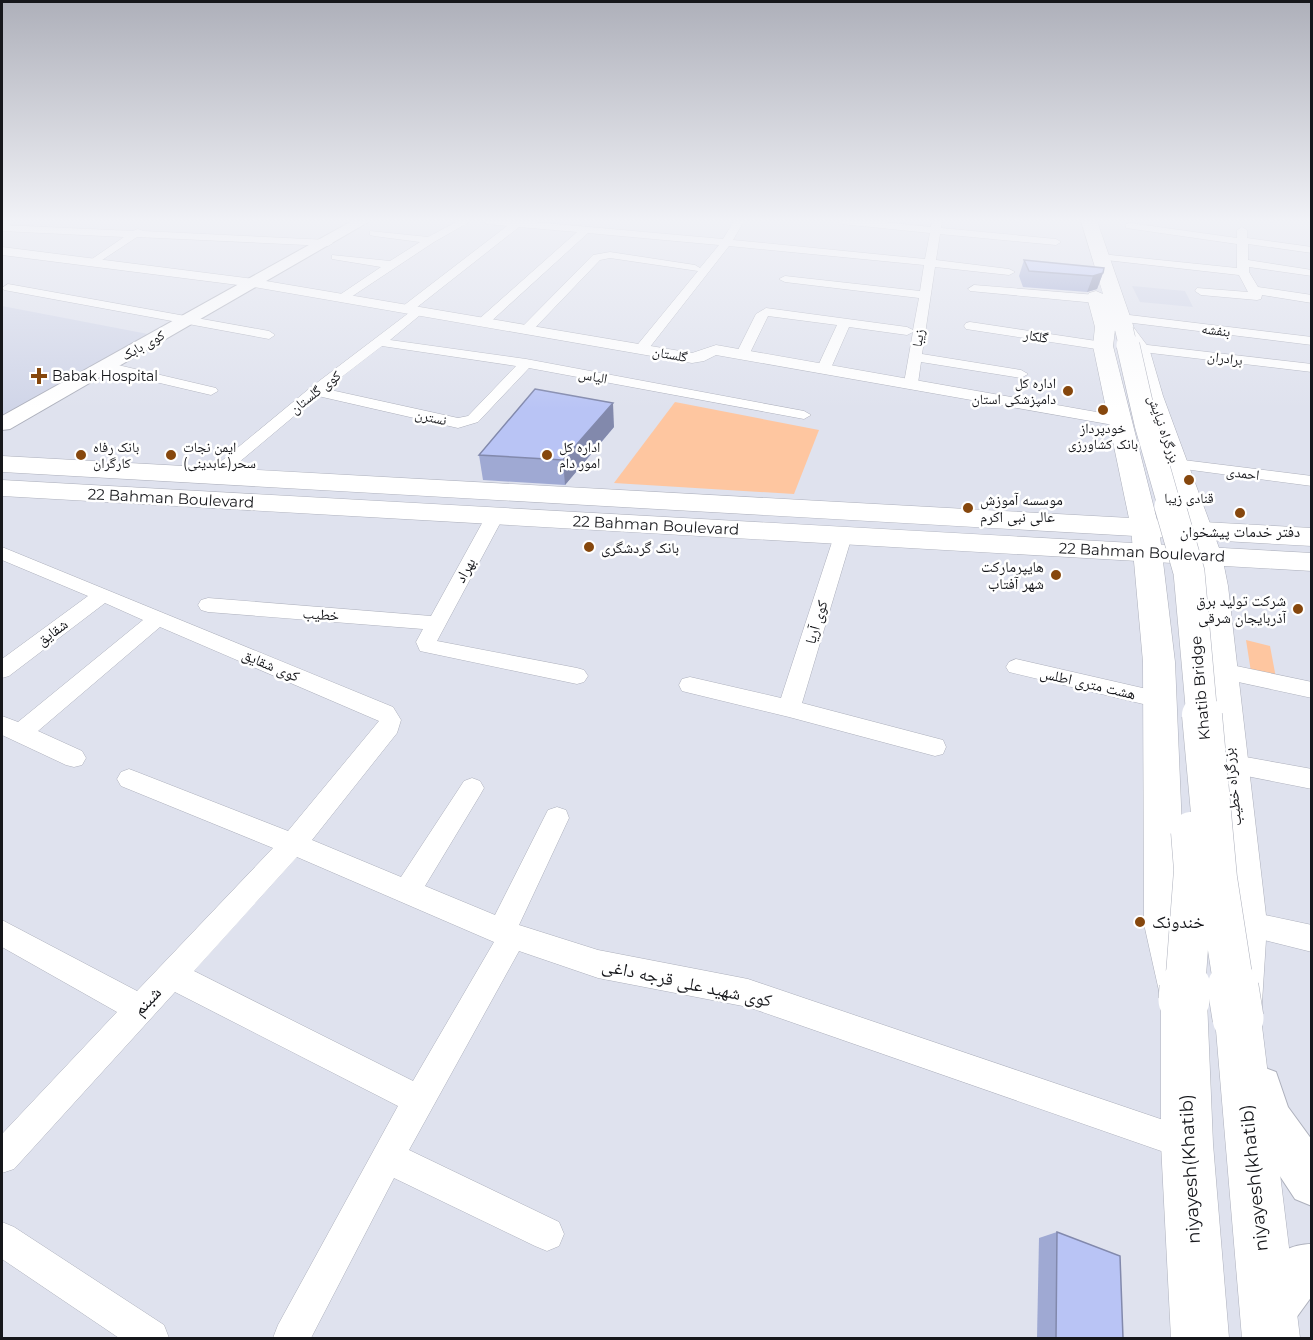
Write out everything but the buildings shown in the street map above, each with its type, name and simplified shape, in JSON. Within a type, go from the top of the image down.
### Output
[{"type":"main road","name":"کوی بابک","points":[[2,424],[253,284]]},
{"type":"main road","points":[[1097,284],[1115,328]]},
{"type":"main road","points":[[1106,284],[1115,328],[1119,421],[1146,540],[1159,662],[1165,924],[1184,1000]]},
{"type":"main road","name":"بزرگراه نیایش","points":[[1115,328],[1176,464],[1204,543]]},
{"type":"main road","name":"Khatib Bridge","points":[[1115,328],[1114,348],[1131,422],[1171,568],[1194,870],[1184,1000]]},
{"type":"main road","name":"Khatib Bridge","points":[[1115,328],[1146,424],[1189,572],[1217,878],[1238,1018]]},
{"type":"main road","points":[[1128,458],[1176,464]]},
{"type":"main road","name":"22 Bahman Boulevard","points":[[2,464],[213,476],[1146,540],[1204,543],[1311,537]]},
{"type":"main road","name":"22 Bahman Boulevard","points":[[2,488],[843,536],[1146,540]]},
{"type":"main road","name":"بزرگراه خطیب","points":[[1204,543],[1221,663],[1246,924],[1238,1018]]},
{"type":"main road","name":"22 Bahman Boulevard","points":[[1204,543],[1311,562]]},
{"type":"main road","points":[[1155,626],[1171,639],[1192,646],[1210,644],[1221,663],[1214,664],[1195,652],[1176,648],[1164,652],[1159,662]]},
{"type":"main road","name":"niyayesh(Khatib)","points":[[1184,1000],[1187,1144],[1200,1338]]},
{"type":"main road","points":[[1238,1018],[1269,1119],[1311,1182]]},
{"type":"main road","name":"niyayesh(khatib)","points":[[1238,1018],[1270,1326]]},
{"type":"main road","points":[[1270,1326],[1299,1270],[1311,1269]]},
{"type":"street","name":"گلستان","points":[[257,284],[696,358],[711,350],[743,354],[1119,421]]},
{"type":"street","points":[[341,298],[364,284]]},
{"type":"street","name":"کوی گلستان","points":[[213,476],[315,391],[380,342],[445,284]]},
{"type":"street","points":[[483,322],[526,284]]},
{"type":"street","points":[[526,329],[571,284]]},
{"type":"street","points":[[641,349],[694,284]]},
{"type":"street","points":[[825,284],[925,295]]},
{"type":"street","name":"زیبا","points":[[911,383],[927,284]]},
{"type":"street","points":[[1201,291],[1257,296],[1250,284]]},
{"type":"street","points":[[8,288],[269,335]]},
{"type":"street","points":[[974,289],[1115,328]]},
{"type":"street","points":[[1253,290],[1311,299]]},
{"type":"street","points":[[743,354],[762,314],[766,312],[907,331]]},
{"type":"street","points":[[824,368],[845,321]]},
{"type":"street","name":"گلکار","points":[[970,326],[1115,328]]},
{"type":"street","name":"بنفشه","points":[[1115,328],[1311,341]]},
{"type":"street","name":"برادران","points":[[1115,328],[1311,368]]},
{"type":"street","name":"الیاس","points":[[380,342],[526,363],[804,415]]},
{"type":"street","points":[[915,357],[1021,374]]},
{"type":"street","name":"نسترن","points":[[315,391],[458,423],[473,419],[526,363]]},
{"type":"street","points":[[105,366],[211,391]]},
{"type":"street","name":"احمدی","points":[[1176,464],[1311,481]]},
{"type":"street","name":"بهراد","points":[[435,623],[495,516]]},
{"type":"street","name":"کوی آریا","points":[[789,708],[843,536]]},
{"type":"street","name":"کوی شقایق","points":[[2,553],[385,713],[390,720],[389,727],[293,844]]},
{"type":"street","name":"شقایق","points":[[2,670],[103,595]]},
{"type":"street","name":"خطیب","points":[[208,605],[435,623]]},
{"type":"street","points":[[74,758],[11,729],[158,618]]},
{"type":"street","points":[[435,623],[426,642],[431,648],[578,676]]},
{"type":"street","points":[[1221,663],[1311,690]]},
{"type":"street","name":"هشت متری اطلس","points":[[1016,667],[1160,700]]},
{"type":"street","points":[[690,686],[789,708],[935,747]]},
{"type":"street","points":[[1229,764],[1311,779]]},
{"type":"street","name":"کوی شهید علی قرجه داغی","points":[[129,779],[293,844],[508,934],[598,964],[748,993],[1187,1144]]},
{"type":"street","points":[[407,891],[472,788]]},
{"type":"street","points":[[291,1338],[508,934],[557,818]]},
{"type":"street","name":"شبنم","points":[[2,1157],[293,844]]},
{"type":"street","points":[[1246,924],[1311,939]]},
{"type":"street","points":[[2,933],[140,1008]]},
{"type":"street","points":[[172,975],[418,1100]]},
{"type":"street","points":[[387,1157],[547,1234]]},
{"type":"street","points":[[2,1239],[151,1338]]},
{"type":"shaded area","points":[[1132,286],[1185,291],[1193,307],[1140,302]]},
{"type":"shaded area","name":"Babak Hospital","points":[[2,306],[153,335],[2,417]]},
{"type":"shaded area","points":[[675,402],[819,430],[794,494],[614,483]]},
{"type":"shaded area","points":[[1246,640],[1270,646],[1276,678],[1251,672]]},
{"type":"place","name":"Babak Hospital","points":[[39,376]]},
{"type":"place","name":"اداره کل دامپزشکی استان","points":[[1068,391]]},
{"type":"place","name":"خودپرداز بانک کشاورزی","points":[[1103,410]]},
{"type":"place","name":"بانک رفاه کارگران","points":[[81,455]]},
{"type":"place","name":"ایمن نجات سحر(عابدینی)","points":[[171,455]]},
{"type":"place","name":"اداره کل امور دام","points":[[547,455]]},
{"type":"place","name":"قنادی زیبا","points":[[1189,480]]},
{"type":"place","name":"موسسه آموزش عالی نبی اکرم","points":[[968,508]]},
{"type":"place","name":"دفتر خدمات پیشخوان","points":[[1240,513]]},
{"type":"place","name":"بانک گردشگری","points":[[589,547]]},
{"type":"place","name":"هایپرمارکت شهر آفتاب","points":[[1056,575]]},
{"type":"place","name":"شرکت تولید برق آذربایجان شرقی","points":[[1298,609]]},
{"type":"place","name":"خندونک","points":[[1140,922]]}]
